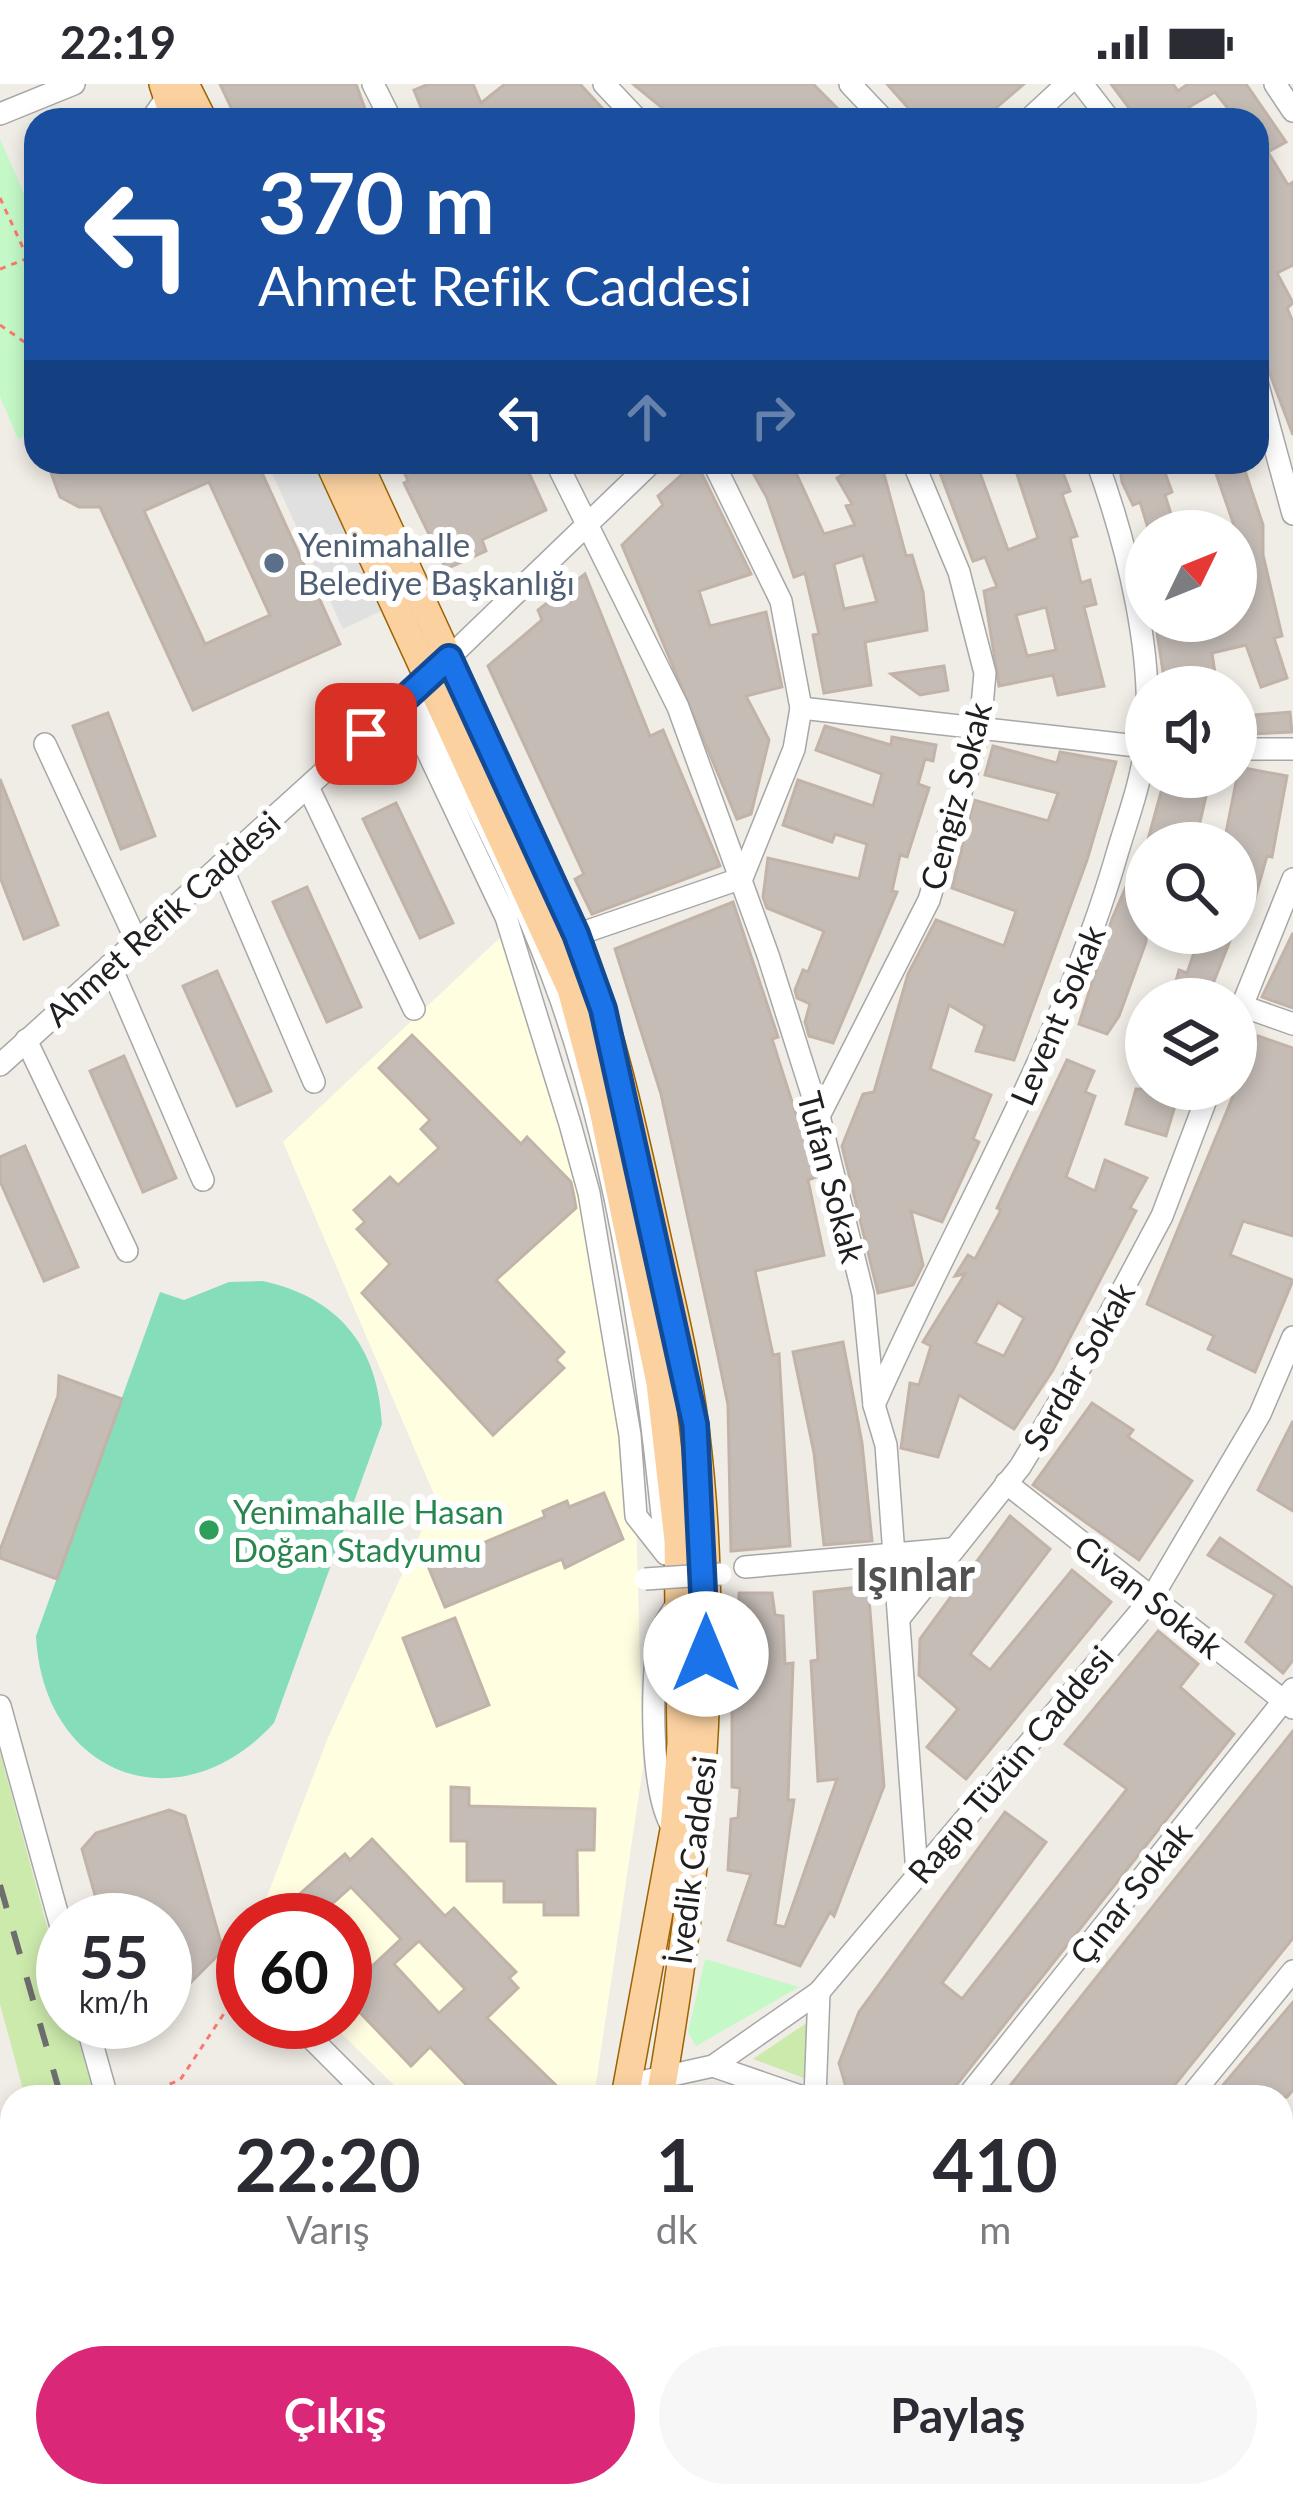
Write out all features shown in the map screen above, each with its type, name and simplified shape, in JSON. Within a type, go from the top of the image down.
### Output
[{"type":"main road","name":"İvedik Caddesi","points":[[336,474],[440,666],[576,934],[603,1009],[695,1425],[702,1499],[705,1734],[693,1883],[662,2085]]},
{"type":"main road","name":"İvedik Caddesi","points":[[363,474],[440,666],[453,744],[571,989],[597,1086],[660,1383],[681,1596],[681,1743],[674,1829],[627,2085]]},
{"type":"street","points":[[0,114],[74,84]]},
{"type":"street","points":[[604,84],[627,108]]},
{"type":"street","points":[[850,84],[873,108]]},
{"type":"street","points":[[1041,108],[1067,84]]},
{"type":"street","points":[[1082,84],[1101,108]]},
{"type":"street","points":[[1275,84],[1293,111]]},
{"type":"street","points":[[1269,426],[1293,514]]},
{"type":"street","name":"Tufan Sokak","points":[[562,474],[678,707],[742,878],[818,1116],[863,1294],[874,1405],[886,1445],[917,1873]]},
{"type":"street","name":"Ahmet Refik Caddesi","points":[[1,1060],[440,666],[639,474]]},
{"type":"street","points":[[576,934],[742,878],[794,749],[801,708],[781,601],[719,474]]},
{"type":"street","name":"Cengiz Sokak","points":[[818,1116],[929,900],[980,728],[985,673],[959,572],[918,474]]},
{"type":"street","name":"Levent Sokak","points":[[1101,474],[1116,513],[1141,632],[1142,666]]},
{"type":"street","points":[[801,708],[1125,745]]},
{"type":"street","points":[[641,1523],[666,1554],[644,1373],[601,1141],[540,944],[453,744],[427,711],[412,721],[506,917],[583,1170],[641,1523],[651,1551],[681,1596]]},
{"type":"street","points":[[45,744],[136,940]]},
{"type":"street","points":[[1257,748],[1293,749]]},
{"type":"street","points":[[308,787],[414,1009]]},
{"type":"street","name":"Levent Sokak","points":[[874,1405],[972,1208],[1094,933],[1132,798]]},
{"type":"street","points":[[221,865],[314,1082]]},
{"type":"street","points":[[1253,978],[1293,878]]},
{"type":"street","points":[[110,965],[203,1180]]},
{"type":"street","points":[[1257,1017],[1293,1024]]},
{"type":"street","points":[[26,1040],[127,1251]]},
{"type":"street","name":"Serdar Sokak","points":[[901,1616],[1006,1483],[1090,1351],[1162,1216],[1202,1110]]},
{"type":"street","name":"Ragıp Tüzün Caddesi","points":[[669,2085],[713,2066],[819,1992],[1151,1599],[1260,1414],[1293,1337]]},
{"type":"street","name":"Civan Sokak","points":[[1006,1483],[1151,1599],[1290,1699]]},
{"type":"street","points":[[745,1567],[951,1549]]},
{"type":"street","points":[[645,1579],[721,1574]]},
{"type":"street","name":"Çınar Sokak","points":[[978,2085],[1290,1699]]},
{"type":"street","points":[[0,1706],[52,1893]]},
{"type":"street","points":[[1200,2085],[1293,1971]]},
{"type":"street","points":[[815,2085],[819,1992]]},
{"type":"street","points":[[94,2049],[104,2085]]},
{"type":"street","points":[[323,2049],[358,2085]]},
{"type":"street","points":[[713,2066],[768,2085]]},
{"type":"path","points":[[0,198],[24,249]]},
{"type":"path","points":[[167,2085],[180,2080],[216,2025]]},
{"type":"shaded area","points":[[272,474],[318,474],[381,611],[343,629]]},
{"type":"shaded area","points":[[505,933],[570,1124],[636,1516],[643,1767],[596,2085],[394,2085],[357,2049],[372,2049],[372,1893],[268,1893],[327,1740],[436,1499],[283,1142]]},
{"type":"green space","points":[[0,139],[24,194],[24,436],[18,439],[0,397]]},
{"type":"green space","name":"Yenimahalle Hasan Doğan Stadyumu","points":[[263,1281],[313,1300],[350,1330],[372,1371],[382,1424],[274,1723],[237,1755],[198,1773],[159,1778],[122,1771],[89,1752],[63,1723],[44,1684],[36,1636],[160,1292],[184,1300],[229,1282]]},
{"type":"green space","points":[[0,1752],[38,1893],[36,2049],[81,2049],[91,2085],[22,2085],[0,2004]]},
{"type":"green space","points":[[705,1959],[799,1987],[696,2046],[688,2032]]},
{"type":"green space","points":[[811,2020],[804,2078],[753,2059]]},
{"type":"building","points":[[220,84],[356,84],[365,108],[231,108]]},
{"type":"building","points":[[429,84],[473,84],[481,103],[505,84],[580,84],[602,108],[421,108],[414,90]]},
{"type":"building","points":[[633,84],[813,84],[837,108],[662,108]]},
{"type":"building","points":[[887,84],[1024,84],[996,108],[908,108]]},
{"type":"building","points":[[1111,84],[1173,84],[1178,91],[1188,84],[1246,84],[1263,108],[1228,108],[1215,92],[1190,108],[1129,108]]},
{"type":"building","points":[[1269,117],[1286,142],[1269,151]]},
{"type":"building","points":[[1269,154],[1288,185],[1293,182],[1293,265],[1277,273],[1293,303],[1287,308],[1293,322],[1293,435],[1269,372]]},
{"type":"building","name":"Yenimahalle Belediye Başkanlığı","points":[[51,474],[262,474],[340,644],[193,710],[100,507],[79,507],[60,497]],"holes":[[[209,482],[270,615],[205,644],[144,511]]]},
{"type":"building","points":[[405,474],[530,474],[546,510],[482,540],[486,551],[446,569],[404,483],[408,481]]},
{"type":"building","points":[[683,474],[702,474],[751,574],[699,591],[710,626],[766,612],[782,687],[746,696],[769,740],[751,814],[737,819],[622,545],[663,505],[658,496]]},
{"type":"building","points":[[754,474],[796,474],[824,534],[855,525],[846,506],[852,504],[837,478],[884,474],[906,556],[912,555],[923,592],[927,630],[865,642],[871,685],[824,693],[813,635],[819,634],[805,573],[794,577],[767,498]],"holes":[[[863,555],[877,602],[844,609],[834,564]]]},
{"type":"building","points":[[940,474],[980,474],[1008,550],[1038,538],[1017,474],[1064,474],[1070,491],[1062,494],[1077,536],[1070,538],[1081,583],[1090,580],[1096,604],[1084,607],[1104,686],[1058,695],[1053,675],[999,686],[984,591],[997,587],[985,557],[973,561]],"holes":[[[1046,607],[1056,650],[1027,656],[1016,615]]]},
{"type":"building","points":[[1121,474],[1165,474],[1172,492],[1165,495],[1170,510],[1142,510],[1140,502],[1133,505]]},
{"type":"building","points":[[1216,474],[1246,474],[1263,525],[1263,555],[1282,636],[1274,638],[1287,678],[1261,687],[1246,645],[1212,653],[1214,666],[1162,666],[1158,642],[1257,642],[1257,510],[1229,510]]},
{"type":"building","points":[[585,574],[650,736],[663,730],[720,866],[592,914],[575,879],[584,874],[488,666],[542,620],[538,610]]},
{"type":"building","points":[[944,666],[948,690],[920,695],[891,674]]},
{"type":"building","points":[[1290,712],[1292,732],[1257,734],[1257,715]]},
{"type":"building","points":[[108,713],[155,836],[121,849],[73,726]]},
{"type":"building","points":[[825,726],[891,745],[892,737],[936,745],[933,761],[925,759],[918,784],[929,788],[907,857],[900,855],[892,891],[897,892],[833,1043],[809,1036],[805,1022],[810,1004],[797,998],[795,990],[803,970],[808,972],[824,931],[767,908],[763,897],[768,858],[859,879],[867,844],[835,834],[832,842],[783,825],[798,780],[873,806],[882,774],[816,750]]},
{"type":"building","points":[[993,746],[1057,763],[1060,752],[1116,762],[1087,860],[1014,1060],[976,1051],[985,1026],[949,1005],[930,1069],[991,1095],[973,1139],[979,1142],[942,1222],[911,1211],[923,1265],[913,1285],[878,1293],[842,1146],[863,1094],[874,1092],[908,974],[936,920],[1004,946],[1016,911],[952,888],[974,800],[1048,821],[1058,793],[985,775]]},
{"type":"building","points":[[1257,770],[1287,776],[1272,857],[1267,856],[1257,891],[1257,822],[1228,822],[1233,798],[1257,798]]},
{"type":"building","points":[[0,779],[58,925],[24,939],[0,877]]},
{"type":"building","points":[[1159,798],[1206,798],[1200,822],[1153,822]]},
{"type":"building","points":[[396,803],[453,923],[420,938],[363,819]]},
{"type":"building","points":[[307,887],[361,1007],[327,1022],[273,902]]},
{"type":"building","points":[[1125,889],[1125,954],[1142,954],[1133,978],[1125,978],[1125,1000],[1107,1034],[1079,1024]]},
{"type":"building","points":[[733,902],[778,1037],[772,1039],[816,1177],[808,1180],[824,1255],[755,1271],[773,1355],[779,1354],[790,1546],[731,1551],[728,1405],[661,1094],[615,949]]},
{"type":"building","points":[[1293,933],[1293,1008],[1262,997]]},
{"type":"building","points":[[1194,954],[1225,954],[1215,978],[1177,978],[1179,970],[1187,973]]},
{"type":"building","points":[[217,971],[271,1091],[237,1106],[183,986]]},
{"type":"building","points":[[412,1035],[521,1144],[527,1137],[571,1182],[574,1196],[576,1208],[496,1280],[564,1352],[556,1360],[564,1368],[493,1435],[362,1293],[390,1264],[357,1229],[365,1222],[354,1210],[390,1177],[398,1185],[439,1148],[421,1129],[430,1120],[379,1068]]},
{"type":"building","points":[[1257,1038],[1293,1048],[1293,1236],[1243,1221],[1230,1255],[1293,1280],[1255,1372],[1208,1349],[1214,1336],[1147,1304],[1227,1110],[1257,1110]]},
{"type":"building","points":[[124,1056],[176,1178],[143,1192],[90,1071]]},
{"type":"building","points":[[1067,1060],[1094,1071],[1085,1092],[1095,1096],[1066,1177],[1095,1191],[1105,1160],[1147,1178],[1130,1208],[1136,1211],[1053,1370],[1014,1429],[959,1395],[938,1457],[901,1448],[910,1383],[919,1385],[931,1346],[923,1342],[965,1274],[955,1276],[968,1255],[975,1259],[1001,1210],[997,1208]],"holes":[[[998,1302],[1024,1318],[1004,1356],[975,1343]]]},
{"type":"building","points":[[1130,1110],[1174,1110],[1166,1136],[1126,1124]]},
{"type":"building","points":[[25,1146],[78,1267],[44,1281],[0,1181],[0,1157]]},
{"type":"building","points":[[843,1342],[862,1443],[872,1541],[824,1545],[814,1453],[793,1352]]},
{"type":"building","points":[[59,1376],[122,1399],[57,1579],[0,1558],[0,1550],[58,1396]]},
{"type":"building","points":[[1092,1403],[1133,1430],[1128,1437],[1192,1481],[1139,1560],[1033,1485]]},
{"type":"building","points":[[1293,1421],[1293,1511],[1258,1490]]},
{"type":"building","points":[[604,1493],[623,1539],[565,1568],[562,1559],[445,1607],[428,1566],[545,1517],[543,1511],[567,1501],[569,1507]]},
{"type":"building","points":[[1010,1516],[1050,1549],[970,1654],[990,1670],[1072,1570],[1111,1602],[966,1779],[927,1747],[958,1709],[919,1675],[920,1639]]},
{"type":"building","points":[[1220,1538],[1293,1588],[1293,1660],[1283,1673],[1246,1642],[1275,1595],[1208,1555]]},
{"type":"building","points":[[868,1586],[884,1786],[834,1916],[830,1912],[800,1966],[728,1940],[751,1874],[728,1870],[731,1819],[738,1818],[740,1788],[732,1787],[732,1611],[739,1611],[739,1593],[772,1593],[775,1615],[783,1616],[785,1664],[793,1663],[788,1800],[794,1800],[775,1925],[785,1927],[837,1779],[818,1781],[811,1661],[818,1660],[814,1592]]},
{"type":"building","points":[[455,1618],[489,1705],[437,1726],[403,1638]]},
{"type":"building","points":[[1158,1631],[1198,1664],[1180,1687],[1234,1734],[956,2085],[845,2085],[839,2063],[859,2012],[1005,1812],[1046,1842],[942,1983],[962,1999],[1127,1789],[1065,1744]]},
{"type":"building","points":[[1293,1731],[1293,1938],[1175,2085],[1011,2085]]},
{"type":"building","points":[[451,1787],[469,1788],[469,1806],[595,1809],[594,1850],[577,1850],[578,1915],[544,1915],[544,1902],[504,1902],[504,1881],[467,1881],[467,1841],[451,1841]]},
{"type":"building","points":[[169,1810],[185,1816],[216,1925],[216,1957],[192,1981],[192,1893],[94,1893],[82,1849],[96,1833]]},
{"type":"building","points":[[372,1839],[445,1916],[454,1908],[516,1972],[509,1978],[518,1988],[487,2018],[556,2085],[466,2085],[430,2047],[411,2066],[372,2025],[372,1966],[401,1939],[372,1909],[372,1893],[357,1893],[351,1887],[344,1893],[301,1893],[345,1854],[350,1860]],"holes":[[[419,1941],[465,1989],[439,2013],[394,1964]]]},
{"type":"building","points":[[1293,2002],[1293,2085],[1223,2085]]},
{"type":"railway","points":[[0,1885],[58,2085]]},
{"type":"place","name":"Yenimahalle Belediye Başkanlığı","points":[[274,563]]},
{"type":"place","name":"Yenimahalle Hasan Doğan Stadyumu","points":[[209,1530]]},
{"type":"district","name":"Işınlar","points":[[915,1574]]},
{"type":"route","points":[[366,734],[449,658],[576,934],[603,1009],[623,1086],[695,1425],[706,1568],[706,1654]]}]
